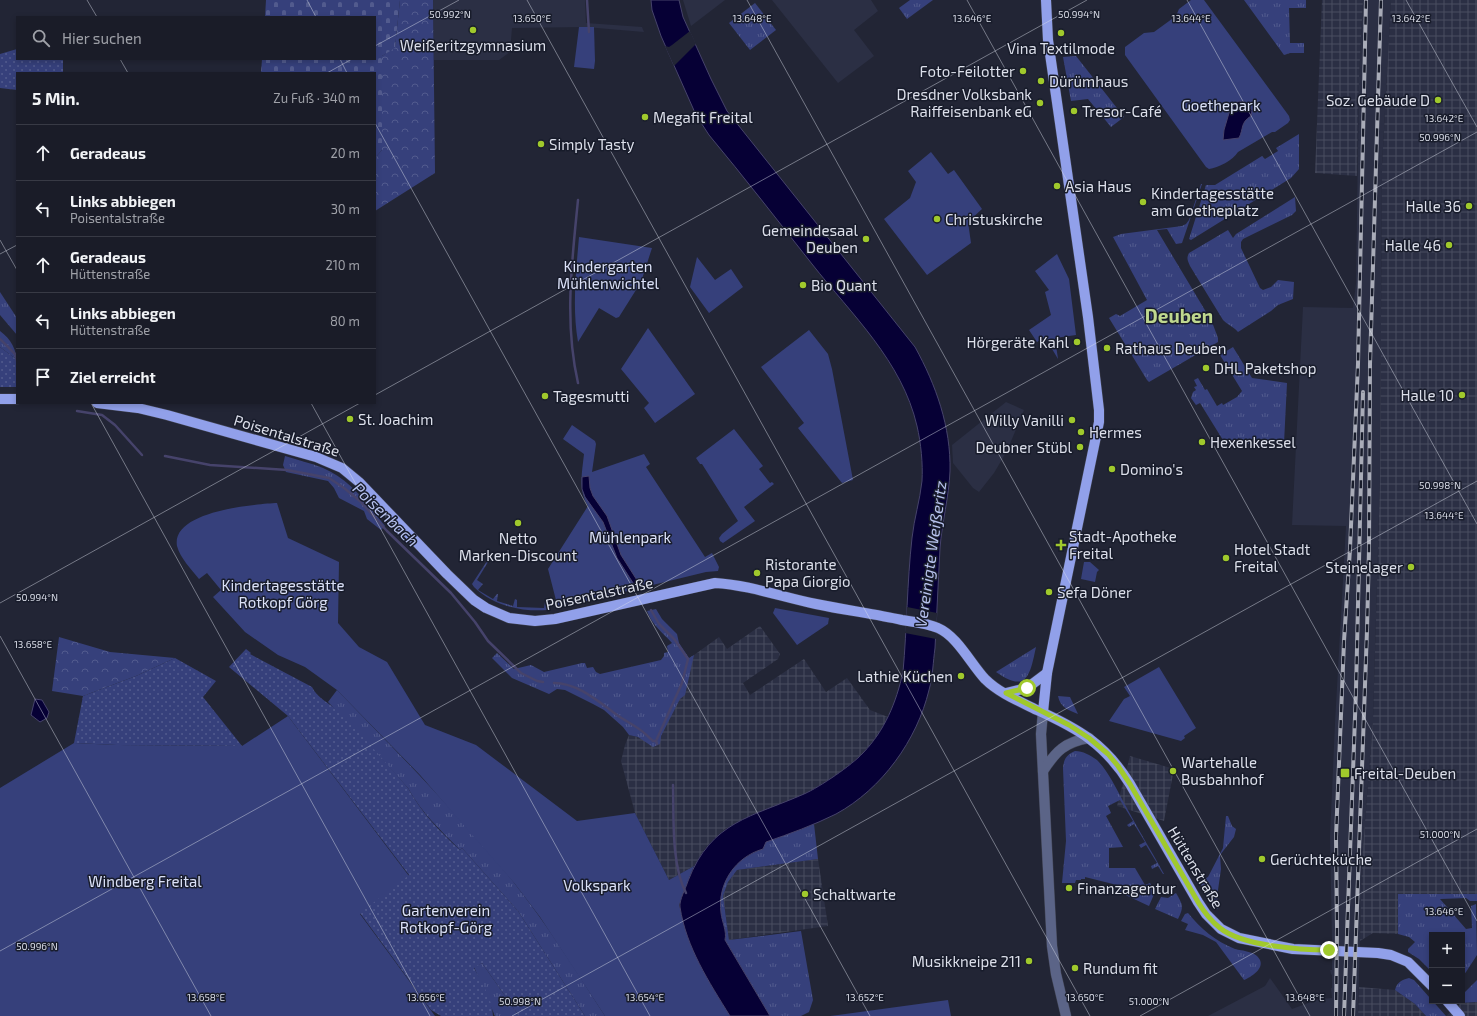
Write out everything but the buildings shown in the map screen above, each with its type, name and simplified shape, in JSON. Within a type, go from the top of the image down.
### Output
[{"type":"main road","points":[[1043,712],[1047,673],[1099,422],[1099,410],[1088,317],[1048,40],[1046,0]]},
{"type":"main road","points":[[0,399],[16,399]]},
{"type":"main road","name":"Poisentalstraße","points":[[105,404],[138,408],[167,415],[316,457],[342,468],[359,482],[474,600],[486,608],[509,618],[535,621],[555,619],[715,583],[730,584],[815,604],[937,628],[953,640],[986,679],[1006,693],[1043,712]]},
{"type":"main road","points":[[1006,693],[1027,688],[1047,673]]},
{"type":"main road","name":"Hüttenstraße","points":[[1043,712],[1068,724],[1089,738],[1108,754],[1118,766],[1198,902],[1206,914],[1221,929],[1239,938],[1287,948],[1391,955],[1408,962],[1429,983]]},
{"type":"main road","points":[[1450,1004],[1460,1016]]},
{"type":"street","points":[[1043,712],[1041,734],[1052,946],[1056,974],[1066,1016]]},
{"type":"street","points":[[1043,771],[1061,749],[1076,740],[1089,738]]},
{"type":"street","points":[[1064,1004],[1072,1016]]},
{"type":"shaded area","name":"Weißeritzgymnasium","points":[[433,0],[585,0],[586,23],[642,27],[644,32],[585,27],[512,28],[510,52],[499,60],[434,60]]},
{"type":"shaded area","points":[[683,0],[725,0],[691,26]]},
{"type":"shaded area","points":[[772,0],[871,0],[878,11],[854,30],[874,56],[838,83]]},
{"type":"shaded area","points":[[1322,0],[1363,0],[1359,77],[1357,176],[1315,173]]},
{"type":"shaded area","points":[[1363,0],[1391,0],[1382,167],[1380,481],[1373,721],[1362,860],[1358,1016],[1208,1016],[1265,986],[1270,978],[1292,1009],[1319,999],[1332,998],[1332,975],[1330,970],[1332,970],[1332,941],[1330,837],[1346,526],[1292,525],[1303,307],[1353,308],[1356,283],[1359,77]]},
{"type":"shaded area","points":[[1391,0],[1477,0],[1477,894],[1398,894],[1398,934],[1373,933],[1360,941],[1362,860],[1373,721],[1380,481],[1382,167]]},
{"type":"shaded area","points":[[1006,402],[1024,410],[1007,451],[994,473],[979,492],[973,488],[953,463],[952,445]]},
{"type":"shaded area","points":[[760,626],[780,654],[778,659],[743,683],[750,695],[804,659],[826,692],[847,678],[870,710],[888,717],[881,731],[863,753],[842,771],[806,794],[746,818],[725,829],[706,847],[694,866],[669,880],[635,813],[621,761],[625,745],[629,735],[638,737],[683,663],[719,637],[727,649]]},
{"type":"shaded area","points":[[1130,756],[1174,769],[1164,821],[1117,806]]},
{"type":"shaded area","points":[[818,859],[828,926],[729,940],[723,896],[728,882],[737,870]]},
{"type":"shaded area","points":[[1359,987],[1395,990],[1415,1004],[1426,1016],[1358,1016]]},
{"type":"shaded area","points":[[1477,1002],[1477,1016],[1446,1016],[1460,1004],[1465,1004],[1465,1003]]},
{"type":"green space","points":[[266,0],[400,0],[395,48],[382,56],[382,150],[376,157],[376,72],[261,72],[262,60],[376,60],[376,16],[265,16]]},
{"type":"green space","points":[[400,0],[433,0],[435,173],[376,210],[376,157],[382,150],[382,56],[395,47]]},
{"type":"green space","points":[[910,0],[933,0],[907,19],[899,8]]},
{"type":"green space","name":"Goethepark","points":[[1191,0],[1204,0],[1289,116],[1290,120],[1275,132],[1272,132],[1238,152],[1233,158],[1225,163],[1209,169],[1206,167],[1125,55],[1125,47],[1144,33],[1154,32],[1176,16],[1179,9]]},
{"type":"green space","points":[[1244,0],[1306,0],[1306,8],[1289,8],[1290,43],[1304,43],[1304,53],[1290,53],[1284,55]]},
{"type":"green space","points":[[755,3],[776,30],[750,50],[729,23]]},
{"type":"green space","points":[[579,27],[594,27],[594,69],[574,67]]},
{"type":"green space","points":[[16,49],[16,60],[63,60],[63,72],[16,72],[16,90],[0,88],[0,54]]},
{"type":"green space","points":[[1076,56],[1124,117],[1111,127],[1088,99],[1071,101],[1063,57]]},
{"type":"green space","points":[[1299,134],[1299,169],[1291,178],[1191,240],[1189,239],[1206,185],[1215,185],[1262,156],[1265,159],[1278,151],[1276,148]]},
{"type":"green space","points":[[931,152],[948,174],[954,170],[982,209],[968,222],[971,243],[927,275],[884,219],[910,198],[916,182],[908,171]]},
{"type":"green space","points":[[1201,184],[1182,243],[1176,244],[1167,229],[1157,230],[1212,322],[1218,342],[1149,382],[1109,318],[1116,314],[1120,316],[1147,300],[1113,237],[1121,234],[1182,226],[1186,224],[1189,220]]},
{"type":"green space","points":[[1295,197],[1296,211],[1292,215],[1243,239],[1241,242],[1241,248],[1260,288],[1263,290],[1271,287],[1278,280],[1294,282],[1293,299],[1278,305],[1238,332],[1223,320],[1190,266],[1188,255],[1228,230],[1233,238],[1236,234]]},
{"type":"green space","name":"Kindergarten Mühlenwichtel","points":[[579,237],[652,248],[641,282],[619,317],[616,318],[599,308],[578,342],[575,303]]},
{"type":"green space","points":[[1057,254],[1069,279],[1076,335],[1055,338],[1058,359],[1045,337],[1037,342],[1029,330],[1051,315],[1045,292],[1049,290],[1035,271]]},
{"type":"green space","points":[[697,257],[715,280],[731,269],[743,287],[709,313],[690,287]]},
{"type":"green space","points":[[0,292],[16,316],[16,334],[0,315]]},
{"type":"green space","points":[[648,328],[695,394],[655,423],[644,408],[649,403],[621,369]]},
{"type":"green space","points":[[809,330],[828,354],[832,369],[853,480],[842,483],[798,428],[804,423],[761,367]]},
{"type":"green space","points":[[0,331],[13,345],[16,359],[0,347]]},
{"type":"green space","points":[[0,347],[16,359],[16,387],[0,387]]},
{"type":"green space","points":[[1233,347],[1252,378],[1287,383],[1284,443],[1242,444],[1239,438],[1226,445],[1200,403],[1196,405],[1191,398],[1193,392],[1196,390],[1194,387],[1197,386],[1194,380],[1198,378],[1205,390],[1207,389],[1217,406],[1222,403],[1223,405],[1237,397],[1242,391],[1220,355]]},
{"type":"green space","name":"Mühlenpark","points":[[572,425],[595,441],[596,444],[592,472],[644,454],[650,464],[646,467],[705,557],[712,553],[719,567],[718,571],[706,572],[558,608],[548,569],[588,506],[582,487],[584,454],[563,439]]},
{"type":"green space","points":[[734,429],[763,466],[759,469],[770,483],[772,482],[774,484],[744,507],[755,521],[723,543],[719,538],[738,521],[702,464],[700,464],[696,458]]},
{"type":"green space","points":[[285,456],[323,468],[342,479],[358,493],[385,526],[381,530],[367,519],[364,511],[339,498],[334,488],[328,481],[286,472],[283,465]]},
{"type":"green space","name":"Volkspark","points":[[277,503],[288,538],[339,562],[338,623],[359,647],[387,662],[425,725],[476,745],[577,821],[635,813],[669,880],[694,866],[679,905],[689,940],[706,976],[730,1016],[605,1016],[540,917],[515,884],[420,775],[337,690],[305,667],[278,655],[245,632],[213,597],[221,590],[207,573],[199,579],[186,564],[177,546],[179,534],[187,525],[200,517],[234,508]]},
{"type":"green space","points":[[493,552],[499,556],[493,554],[477,580],[483,584],[478,590],[493,599],[498,594],[497,601],[513,606],[515,599],[517,600],[517,607],[544,608],[545,602],[547,610],[527,610],[498,603],[481,593],[474,587],[472,584]]},
{"type":"green space","points":[[1084,562],[1090,562],[1099,570],[1097,572],[1095,582],[1081,579]]},
{"type":"green space","points":[[775,608],[829,618],[828,624],[797,645],[773,613]]},
{"type":"green space","points":[[656,609],[662,619],[677,634],[679,643],[689,658],[694,655],[685,695],[680,699],[661,736],[660,744],[653,747],[638,737],[629,735],[623,727],[604,710],[565,690],[557,689],[549,694],[512,678],[492,658],[497,653],[514,669],[531,665],[544,672],[585,663],[587,668],[593,667],[596,672],[600,674],[661,660],[664,653],[668,652],[667,646],[672,643],[655,625],[649,616],[647,611]]},
{"type":"green space","points":[[59,637],[110,652],[175,658],[136,676],[83,696],[52,691]]},
{"type":"green space","points":[[1036,647],[1029,673],[1021,681],[1014,681],[996,672]]},
{"type":"green space","name":"Gartenverein Rotkopf-Görg","points":[[246,649],[251,653],[250,654],[312,687],[321,698],[339,712],[357,730],[408,788],[431,821],[460,850],[462,848],[518,911],[585,1016],[519,1016],[482,963],[474,968],[489,997],[493,1016],[441,1016],[431,1010],[360,913],[409,875],[288,716],[229,667]]},
{"type":"green space","points":[[175,658],[216,681],[203,697],[242,746],[117,745],[74,743],[83,696],[136,676]]},
{"type":"green space","points":[[1159,667],[1196,728],[1184,736],[1185,738],[1181,741],[1109,721],[1124,699],[1130,696],[1124,687]]},
{"type":"green space","points":[[337,690],[473,833],[494,858],[539,916],[605,1016],[585,1016],[518,911],[462,848],[460,850],[432,821],[413,797],[408,788],[328,702]]},
{"type":"green space","points":[[1058,696],[1070,697],[1078,714],[1063,705]]},
{"type":"green space","name":"Windberg Freital","points":[[288,716],[409,876],[360,914],[435,1016],[0,1016],[0,788],[74,743],[117,745],[242,746]]},
{"type":"green space","points":[[1075,751],[1092,756],[1105,769],[1164,874],[1158,866],[1152,869],[1151,866],[1157,863],[1146,845],[1141,848],[1139,845],[1145,842],[1134,824],[1129,827],[1127,825],[1133,821],[1120,800],[1108,806],[1111,813],[1106,816],[1123,847],[1109,848],[1109,868],[1135,868],[1145,885],[1150,883],[1155,892],[1149,906],[1119,892],[1117,885],[1085,877],[1085,879],[1076,880],[1075,883],[1062,883],[1066,841],[1063,768],[1066,758],[1069,754]]},
{"type":"green space","points":[[1226,816],[1228,816],[1232,826],[1236,829],[1234,837],[1220,855],[1221,869],[1217,897],[1219,905],[1218,909],[1208,900],[1201,885],[1203,880],[1208,877],[1223,848]]},
{"type":"green space","points":[[814,824],[818,859],[737,870],[728,882],[723,896],[729,940],[801,931],[813,1000],[809,1012],[801,1016],[770,1016],[725,940],[725,930],[721,913],[722,892],[730,873],[744,858],[763,849],[766,842]]},
{"type":"green space","points":[[1176,893],[1182,906],[1178,919],[1155,909],[1161,897],[1168,898]]},
{"type":"green space","points":[[1398,894],[1477,894],[1477,901],[1470,901],[1466,898],[1440,899],[1466,929],[1472,928],[1471,906],[1476,904],[1477,955],[1465,973],[1465,932],[1429,932],[1429,969],[1419,959],[1408,952],[1408,949],[1415,942],[1409,937],[1398,934]]},
{"type":"green space","points":[[1188,913],[1203,929],[1221,942],[1235,949],[1249,952],[1258,957],[1261,963],[1259,969],[1253,975],[1244,980],[1216,942],[1203,935],[1185,930],[1188,924],[1181,921],[1185,914]]},
{"type":"green space","points":[[482,963],[519,1016],[495,1016],[474,967]]},
{"type":"green space","points":[[1409,978],[1414,980],[1429,997],[1429,1004],[1435,1004],[1446,1016],[1426,1016],[1415,1004],[1395,990],[1397,985]]},
{"type":"green space","points":[[1477,980],[1477,1002],[1465,1003],[1465,992]]},
{"type":"green space","points":[[948,1000],[951,1016],[830,1016],[838,1015]]},
{"type":"water","name":"Vereinigte Weißeritz","points":[[651,0],[679,0],[683,17],[727,111],[915,347],[936,391],[945,422],[950,455],[947,500],[940,548],[933,669],[929,690],[916,727],[906,745],[882,777],[853,804],[810,826],[766,842],[763,849],[744,858],[736,865],[725,882],[722,892],[721,913],[725,930],[725,940],[770,1016],[730,1016],[699,964],[687,936],[680,907],[681,901],[697,861],[709,845],[721,833],[751,816],[811,791],[827,781],[863,753],[878,735],[889,716],[903,672],[912,538],[922,481],[921,446],[910,402],[900,380],[888,360],[859,321],[709,135],[696,115],[661,36],[652,10]]},
{"type":"water","points":[[1239,101],[1246,103],[1252,110],[1251,116],[1245,121],[1239,138],[1223,140],[1229,113],[1233,109],[1234,104]]},
{"type":"water","points":[[589,476],[590,488],[593,496],[607,516],[621,555],[642,588],[637,589],[617,558],[603,522],[585,497],[582,489],[582,477]]},
{"type":"water","points":[[35,699],[42,700],[49,712],[47,718],[40,722],[31,715]]},
{"type":"pier","points":[[690,31],[696,44],[674,66],[665,46],[669,47]]},
{"type":"pier","points":[[907,607],[937,613],[936,639],[905,633]]},
{"type":"waterway","points":[[587,0],[589,32]]},
{"type":"waterway","points":[[578,200],[570,292],[570,314],[571,337],[578,383]]},
{"type":"waterway","name":"Poisenbach","points":[[0,339],[15,354],[16,358]]},
{"type":"waterway","name":"Poisenbach","points":[[77,411],[102,415],[115,425],[142,455]]},
{"type":"waterway","name":"Poisenbach","points":[[165,456],[210,465],[287,470],[329,478],[360,501],[387,531],[451,593],[475,622],[488,641],[521,673],[537,681],[543,682]]},
{"type":"waterway","points":[[651,610],[659,624],[675,640],[688,659],[682,683],[656,741]]},
{"type":"waterway","name":"Poisenbach","points":[[554,683],[571,686],[588,694],[641,730],[653,741],[656,741],[657,744]]},
{"type":"waterway","name":"Poisenbach","points":[[673,785],[674,840],[678,869],[681,882],[686,893]]},
{"type":"railway","points":[[1336,1016],[1336,837],[1358,364],[1366,0]]},
{"type":"railway","points":[[1353,1016],[1367,630],[1370,364],[1381,0]]},
{"type":"railway","points":[[1344,1016],[1356,690],[1363,392]]},
{"type":"place","name":"Weißeritzgymnasium","points":[[473,30]]},
{"type":"place","name":"Vina Textilmode","points":[[1061,33]]},
{"type":"place","name":"Foto-Feilotter","points":[[1023,71]]},
{"type":"place","name":"Dürümhaus","points":[[1041,81]]},
{"type":"place","name":"Soz. Gebäude D","points":[[1438,100]]},
{"type":"place","name":"Dresdner Volksbank Raiffeisenbank eG","points":[[1040,103]]},
{"type":"place","name":"Tresor-Café","points":[[1074,111]]},
{"type":"place","name":"Megafit Freital","points":[[645,117]]},
{"type":"place","name":"Simply Tasty","points":[[541,144]]},
{"type":"place","name":"Asia Haus","points":[[1057,186]]},
{"type":"place","name":"Kindertagesstätte am Goetheplatz","points":[[1143,202]]},
{"type":"place","name":"Halle 36","points":[[1469,206]]},
{"type":"place","name":"Christuskirche","points":[[937,219]]},
{"type":"place","name":"Gemeindesaal Deuben","points":[[866,239]]},
{"type":"place","name":"Halle 46","points":[[1449,245]]},
{"type":"place","name":"Bio Quant","points":[[803,285]]},
{"type":"place","name":"Hörgeräte Kahl","points":[[1077,342]]},
{"type":"place","name":"Rathaus Deuben","points":[[1107,348]]},
{"type":"place","name":"DHL Paketshop","points":[[1206,368]]},
{"type":"place","name":"Halle 10","points":[[1462,395]]},
{"type":"place","name":"Tagesmutti","points":[[545,396]]},
{"type":"place","name":"St. Joachim","points":[[350,419]]},
{"type":"place","name":"Willy Vanilli","points":[[1072,420]]},
{"type":"place","name":"Hermes","points":[[1081,432]]},
{"type":"place","name":"Hexenkessel","points":[[1202,442]]},
{"type":"place","name":"Deubner Stübl","points":[[1080,447]]},
{"type":"place","name":"Domino's","points":[[1112,469]]},
{"type":"place","name":"Netto Marken-Discount","points":[[518,523]]},
{"type":"place","name":"Stadt-Apotheke Freital","points":[[1061,545]]},
{"type":"place","name":"Hotel Stadt Freital","points":[[1226,558]]},
{"type":"place","name":"Steinelager","points":[[1411,567]]},
{"type":"place","name":"Ristorante Papa Giorgio","points":[[757,573]]},
{"type":"place","name":"Sefa Döner","points":[[1049,592]]},
{"type":"place","name":"Lathie Küchen","points":[[961,676]]},
{"type":"place","name":"Wartehalle Busbahnhof","points":[[1173,771]]},
{"type":"place","name":"Freital-Deuben","points":[[1345,773]]},
{"type":"place","name":"Gerüchteküche","points":[[1262,859]]},
{"type":"place","name":"Finanzagentur","points":[[1069,888]]},
{"type":"place","name":"Schaltwarte","points":[[805,894]]},
{"type":"place","name":"Musikkneipe 211","points":[[1029,961]]},
{"type":"place","name":"Rundum fit","points":[[1075,968]]},
{"type":"district","name":"Deuben","points":[[1179,315]]},
{"type":"route","points":[[1027,688],[1016,692],[1006,693],[1020,702],[1068,724],[1100,746],[1114,760],[1130,784],[1198,902],[1206,914],[1221,929],[1239,938],[1251,941],[1293,949],[1329,950]]},
{"type":"park label","name":"Kindertagesstätte Rotkopf Görg","points":[[283,594]]}]
